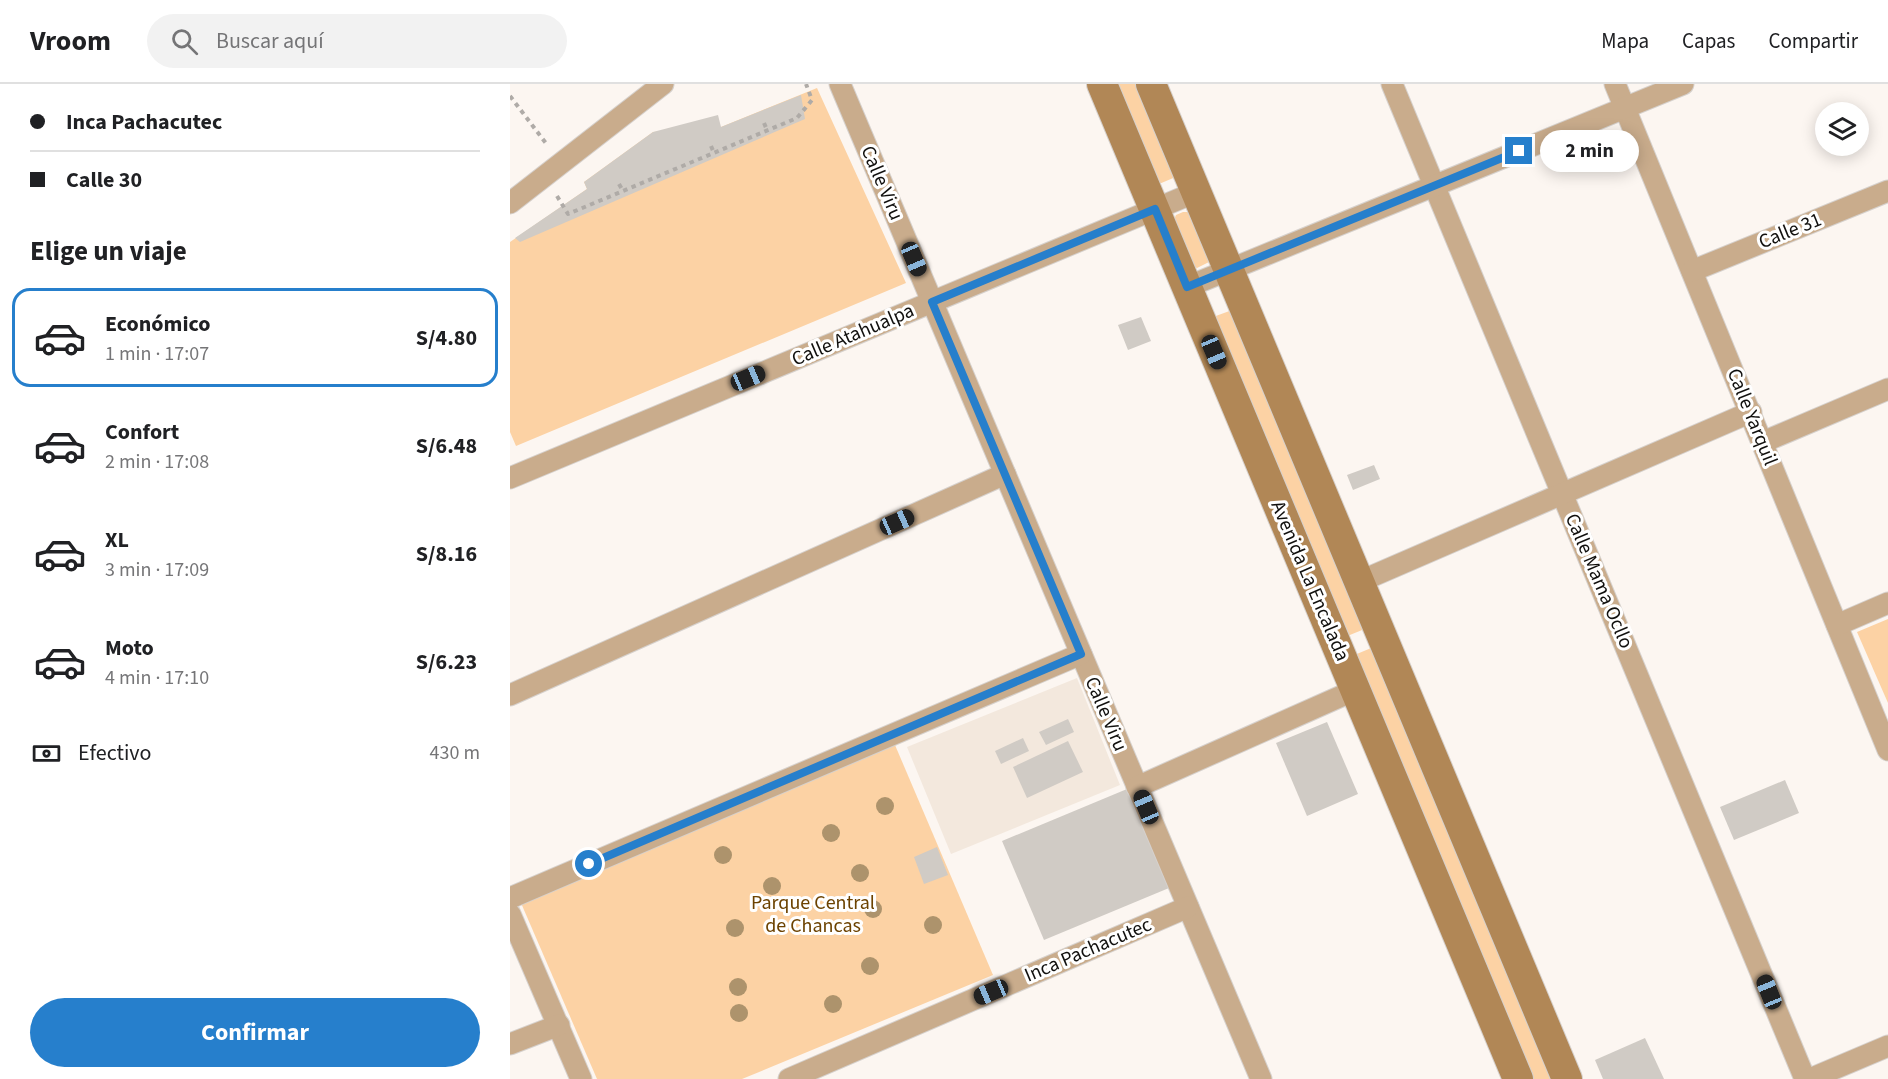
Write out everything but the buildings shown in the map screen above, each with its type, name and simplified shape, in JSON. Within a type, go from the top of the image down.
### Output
[{"type":"street","points":[[510,203],[663,84]]},
{"type":"street","name":"Calle Viru","points":[[840,84],[1261,1079]]},
{"type":"street","name":"Avenida La Encalada","points":[[1102,84],[1518,1079]]},
{"type":"street","points":[[1151,84],[1361,581],[1567,1079]]},
{"type":"street","name":"Calle Mama Ocllo","points":[[1392,84],[1808,1079]]},
{"type":"street","name":"Calle Yarquil","points":[[1615,84],[1888,750]]},
{"type":"street","points":[[1187,287],[1683,84]]},
{"type":"street","name":"Calle Atahualpa","points":[[510,478],[1196,192]]},
{"type":"street","name":"Calle 31","points":[[1692,272],[1888,192]]},
{"type":"street","points":[[1763,442],[1888,389]]},
{"type":"street","points":[[1361,581],[1751,412]]},
{"type":"street","points":[[510,694],[1005,474]]},
{"type":"street","points":[[1837,626],[1888,603]]},
{"type":"street","points":[[510,898],[1081,654]]},
{"type":"street","points":[[1137,787],[1355,690]]},
{"type":"street","name":"Inca Pachacutec","points":[[789,1079],[1188,907]]},
{"type":"street","points":[[510,914],[581,1079]]},
{"type":"street","points":[[510,1044],[559,1025]]},
{"type":"street","points":[[1808,1079],[1888,1046]]},
{"type":"path","points":[[557,196],[568,214],[767,130],[804,112],[812,100],[806,84]]},
{"type":"path","points":[[510,96],[561,163]]},
{"type":"path","points":[[764,123],[767,130]]},
{"type":"path","points":[[711,146],[714,153]]},
{"type":"path","points":[[619,184],[623,191]]},
{"type":"shaded area","points":[[1077,678],[1120,785],[951,854],[907,747]]},
{"type":"green space","points":[[1115,84],[1139,84],[1178,176],[1159,184]]},
{"type":"green space","points":[[817,88],[906,283],[516,446],[510,432],[510,242],[587,189],[584,182],[653,132],[721,127]]},
{"type":"green space","points":[[1189,212],[1209,262],[1197,268],[1192,266],[1173,222],[1176,215]]},
{"type":"green space","points":[[1235,309],[1367,628],[1345,637],[1213,317]]},
{"type":"green space","points":[[1888,619],[1888,703],[1857,632]]},
{"type":"green space","points":[[1376,646],[1556,1079],[1530,1079],[1352,656]]},
{"type":"green space","name":"Parque Central de Chancas","points":[[895,745],[993,975],[742,1079],[597,1079],[521,903]]},
{"type":"route","points":[[589,864],[1081,654],[932,302],[1155,209],[1187,287],[1519,151]]}]
